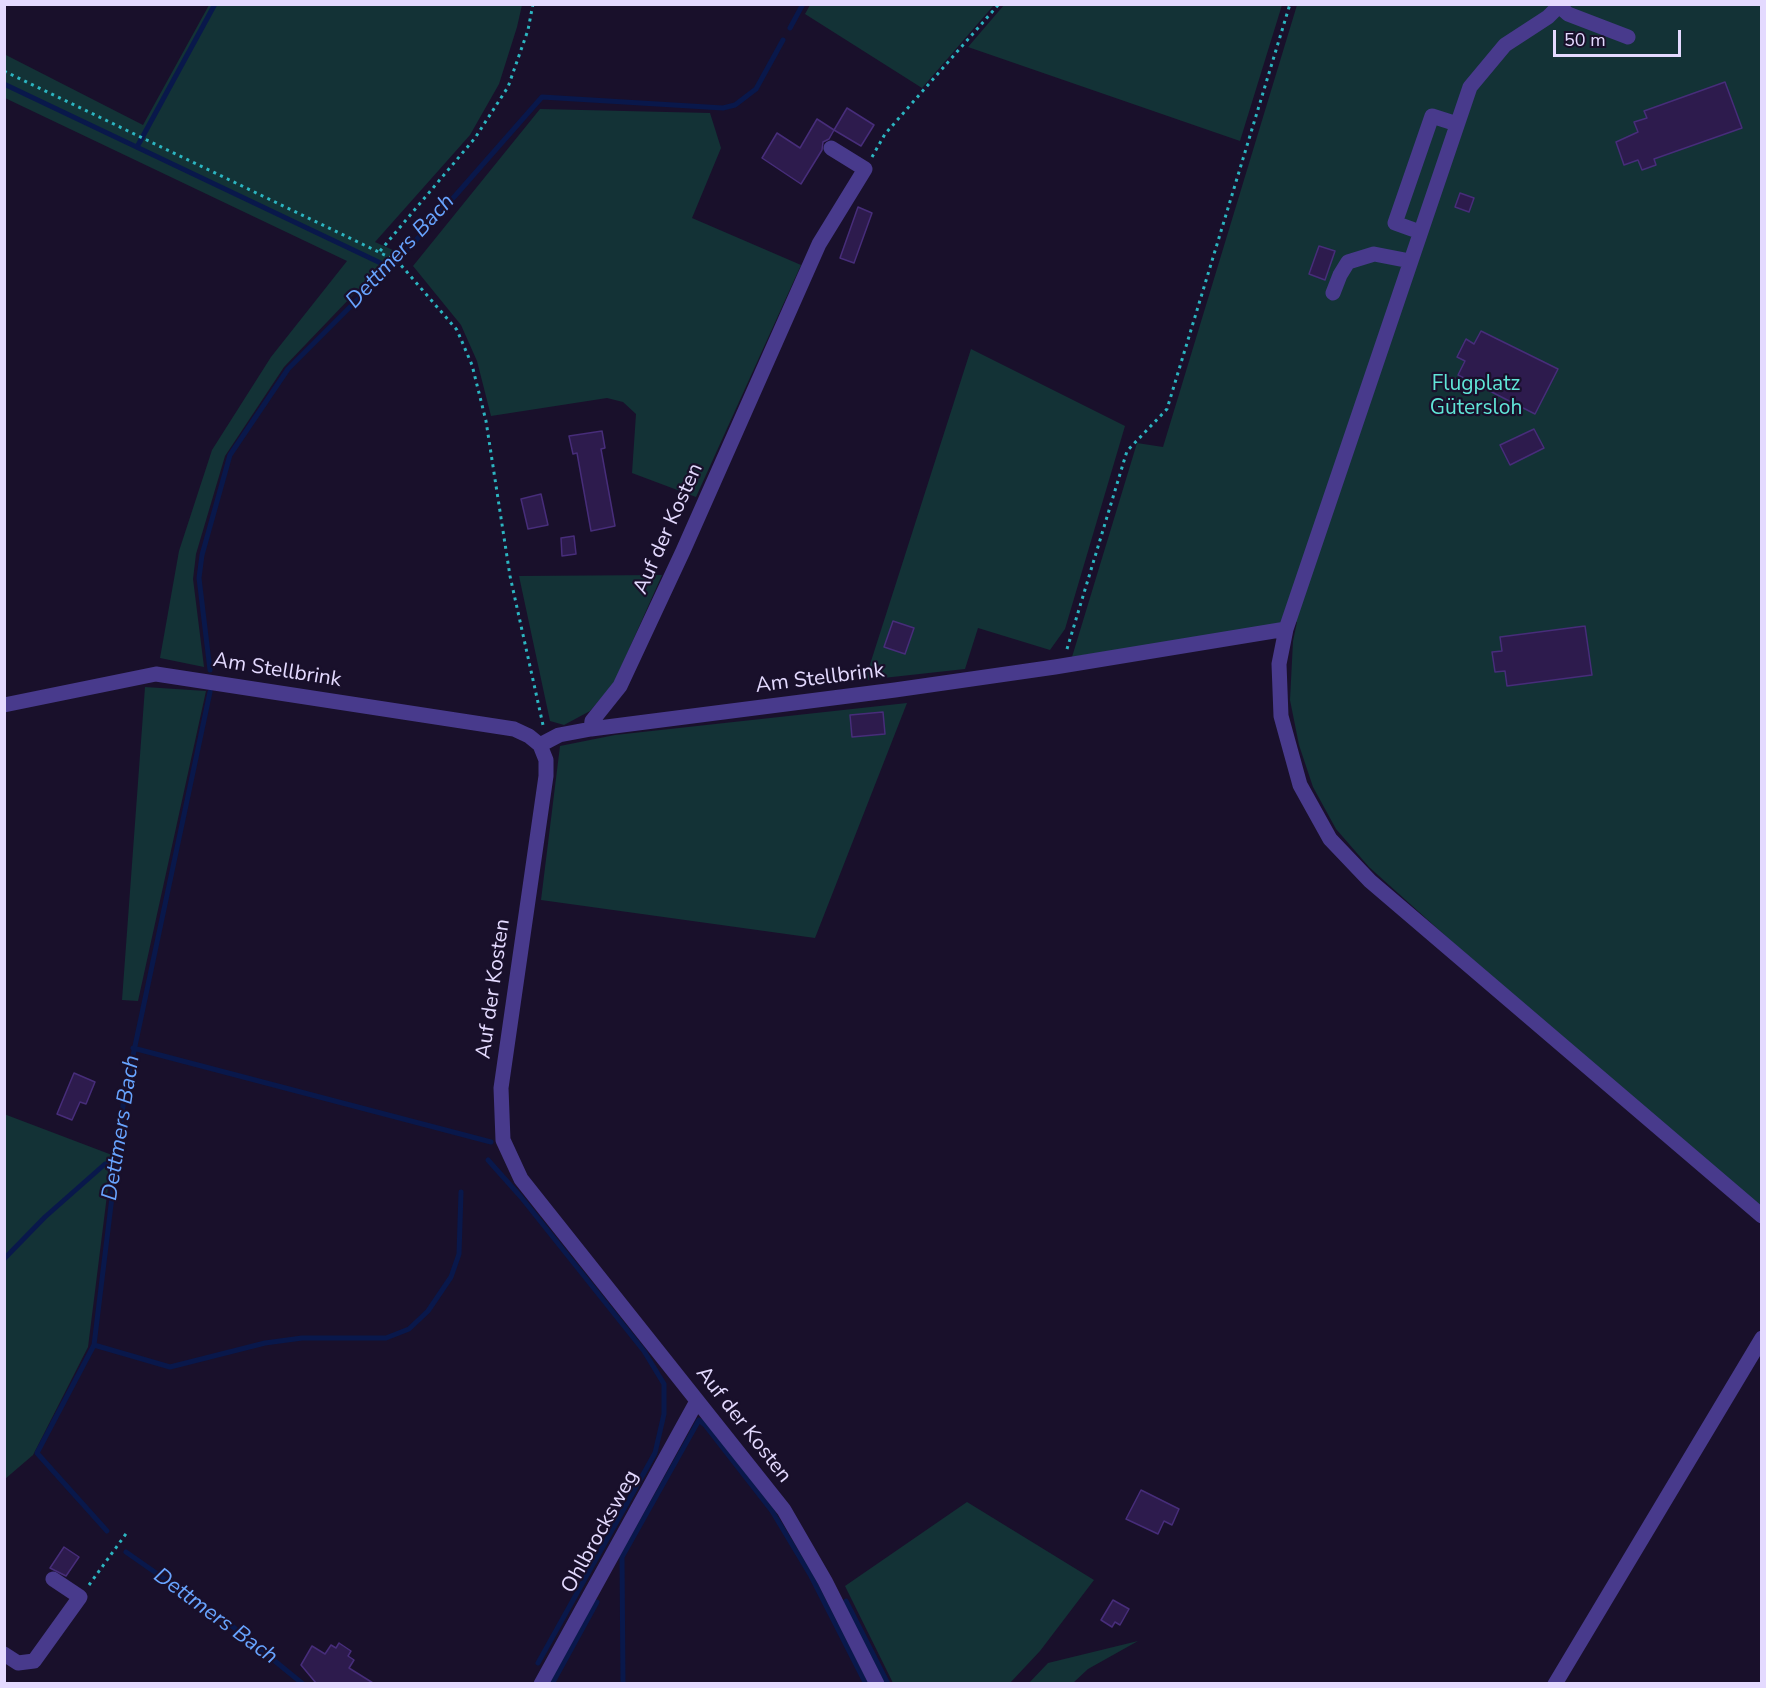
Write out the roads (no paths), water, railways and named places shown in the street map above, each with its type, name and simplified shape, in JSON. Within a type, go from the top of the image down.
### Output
[{"type":"street","points":[[1628,37],[1568,14],[1560,5],[1548,17],[1504,45],[1470,87],[1286,629],[1279,664],[1281,716],[1300,785],[1330,839],[1370,881],[1761,1216]]},
{"type":"street","points":[[1420,232],[1395,223],[1432,116],[1457,124]]},
{"type":"street","name":"Auf der Kosten","points":[[591,729],[592,721],[620,686],[819,244],[865,169],[831,148]]},
{"type":"street","points":[[1333,293],[1348,262],[1374,254],[1410,261]]},
{"type":"street","name":"Am Stellbrink","points":[[591,729],[1055,667],[1286,629]]},
{"type":"street","name":"Am Stellbrink","points":[[4,705],[156,674],[514,729],[529,736],[540,745]]},
{"type":"street","points":[[540,745],[559,735],[591,729]]},
{"type":"street","name":"Auf der Kosten","points":[[540,745],[546,760],[546,776],[501,1088],[503,1140],[521,1179],[784,1510],[825,1581],[877,1683]]},
{"type":"street","points":[[1555,1683],[1761,1338]]},
{"type":"street","name":"Ohlbrocksweg","points":[[542,1683],[697,1401]]},
{"type":"street","points":[[4,1654],[18,1663],[34,1660],[80,1597],[53,1579]]},
{"type":"waterway","points":[[137,147],[215,4]]},
{"type":"waterway","name":"Dettmers Bach","points":[[790,28],[803,4]]},
{"type":"waterway","name":"Dettmers Bach","points":[[210,670],[199,578],[202,555],[230,455],[288,369],[411,246],[542,97],[723,108],[735,105],[756,89],[783,40]]},
{"type":"waterway","points":[[4,84],[389,267]]},
{"type":"waterway","name":"Dettmers Bach","points":[[107,1531],[37,1453],[94,1345],[124,1098],[210,692]]},
{"type":"waterway","points":[[133,1048],[491,1142]]},
{"type":"waterway","points":[[488,1160],[521,1197],[644,1351],[664,1384],[664,1414],[655,1453],[538,1663]]},
{"type":"waterway","points":[[4,1259],[45,1217],[105,1164],[116,1163]]},
{"type":"waterway","points":[[94,1345],[170,1367],[265,1343],[302,1338],[386,1338],[409,1329],[428,1311],[451,1277],[459,1254],[461,1192]]},
{"type":"waterway","points":[[623,1684],[622,1557],[699,1420],[772,1511],[811,1576],[866,1684]]},
{"type":"waterway","name":"Dettmers Bach","points":[[126,1552],[232,1626],[303,1684]]},
{"type":"waterway","points":[[846,1601],[888,1684]]},
{"type":"waterway","points":[[552,1684],[597,1602]]},
{"type":"park label","name":"Flugplatz Gütersloh","points":[[1476,397]]}]
